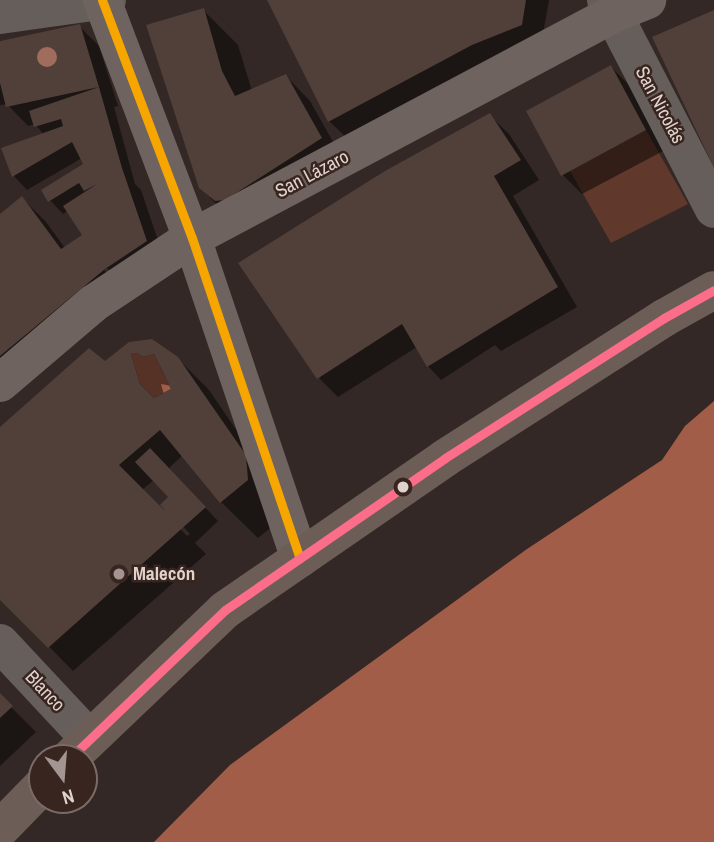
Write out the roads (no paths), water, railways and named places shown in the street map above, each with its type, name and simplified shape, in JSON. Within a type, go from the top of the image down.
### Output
[{"type":"highway","points":[[84,744],[225,610],[445,458],[714,289]]},
{"type":"highway","points":[[0,829],[28,800]]},
{"type":"main road","points":[[104,0],[192,238],[300,558]]},
{"type":"main road","name":"San Lázaro","points":[[0,383],[94,303],[192,238],[622,5]]},
{"type":"street","points":[[0,15],[104,0]]},
{"type":"street","name":"San Nicolás","points":[[622,5],[714,209]]},
{"type":"street","name":"Blanco","points":[[0,643],[77,744]]},
{"type":"place","name":"Malecón","points":[[119,574]]}]
